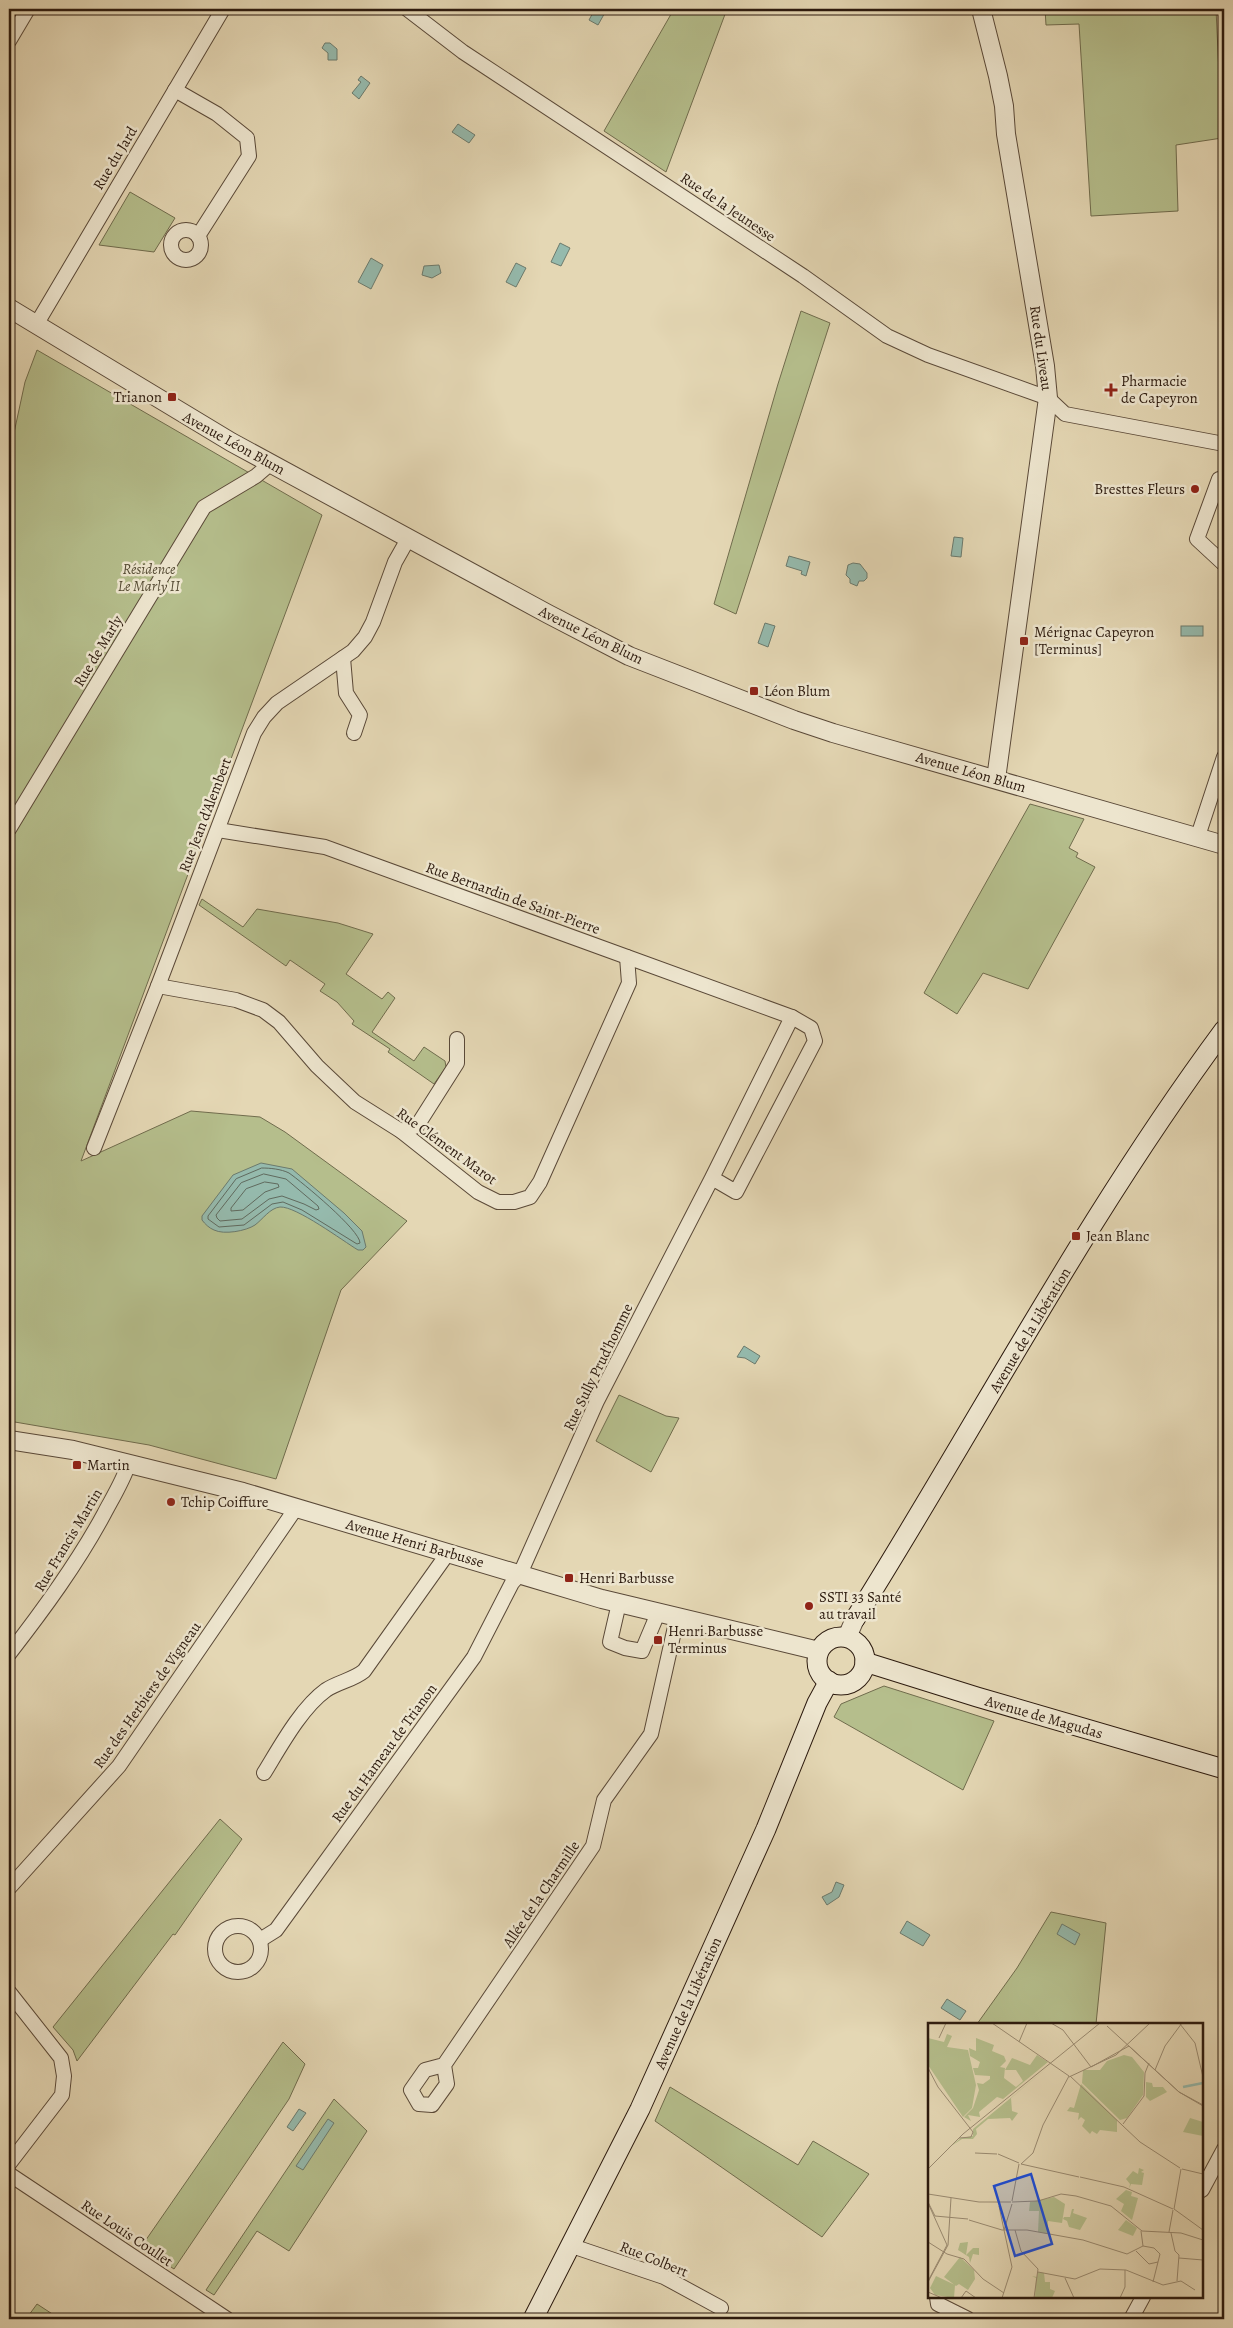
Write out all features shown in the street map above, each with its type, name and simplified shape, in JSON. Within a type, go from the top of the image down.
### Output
[{"type":"main road","name":"Avenue de la Libération","points":[[855,1619],[1118,1184],[1184,1084],[1224,1030]]},
{"type":"main road","points":[[834,1638],[847,1638],[860,1646],[865,1662],[863,1670],[853,1681],[845,1684],[829,1681],[824,1677],[818,1664],[819,1651],[828,1641],[834,1638]]},
{"type":"main road","name":"Avenue de Magudas","points":[[865,1662],[991,1702],[1224,1769]]},
{"type":"main road","name":"Avenue de la Libération","points":[[533,2319],[572,2246],[640,2109],[774,1811],[817,1703],[829,1681]]},
{"type":"street","points":[[9,41],[28,9]]},
{"type":"street","name":"Rue du Jard","points":[[36,325],[223,9]]},
{"type":"street","name":"Rue de la Jeunesse","points":[[407,9],[463,52],[803,276],[887,336],[928,356],[1048,398]]},
{"type":"street","name":"Rue du Liveau","points":[[981,9],[1004,106],[1006,134],[1045,366],[1048,398],[996,779]]},
{"type":"street","points":[[175,90],[217,114],[247,138],[249,156],[198,236]]},
{"type":"street","name":"Avenue Léon Blum","points":[[9,308],[161,401],[270,464],[630,656],[794,720],[1224,845]]},
{"type":"street","points":[[1048,398],[1066,414],[1224,444]]},
{"type":"street","name":"Rue de Marly","points":[[9,829],[204,507],[256,476],[270,464]]},
{"type":"street","points":[[1218,478],[1197,539],[1224,564]]},
{"type":"street","name":"Rue Jean d'Alembert","points":[[94,1148],[254,733],[264,717],[278,702],[353,651],[373,622],[396,562],[408,539]]},
{"type":"street","points":[[343,658],[346,692],[360,715],[354,733]]},
{"type":"street","points":[[1198,836],[1224,757]]},
{"type":"street","name":"Rue Bernardin de Saint-Pierre","points":[[218,830],[325,847],[792,1017]]},
{"type":"street","name":"Rue Clément Marot","points":[[158,986],[236,1000],[263,1010],[279,1022],[317,1066],[355,1102],[401,1131],[478,1192],[498,1202],[514,1202],[530,1197],[540,1182],[554,1153],[629,983],[627,957]]},
{"type":"street","points":[[712,1178],[736,1192],[815,1041],[811,1028],[792,1017]]},
{"type":"street","name":"Rue Sully Prud'homme","points":[[520,1574],[597,1401],[712,1178],[792,1017]]},
{"type":"street","points":[[401,1131],[417,1126],[457,1063],[457,1039]]},
{"type":"street","name":"Avenue Henri Barbusse","points":[[9,1440],[44,1444],[129,1463],[296,1508],[619,1603],[819,1651]]},
{"type":"street","name":"Rue Francis Martin","points":[[9,1654],[52,1599],[90,1540],[124,1478],[129,1463]]},
{"type":"street","name":"Rue des Herbiers de Vigneau","points":[[9,1888],[119,1766],[296,1508]]},
{"type":"street","points":[[264,1773],[283,1742],[307,1709],[326,1690],[357,1677],[364,1671],[448,1553]]},
{"type":"street","name":"Rue du Hameau de Trianon","points":[[260,1940],[276,1930],[474,1656],[512,1583],[520,1574]]},
{"type":"street","points":[[619,1603],[610,1642],[625,1648],[642,1651],[658,1613]]},
{"type":"street","name":"Allée de la Charmille","points":[[444,2065],[593,1846],[604,1800],[651,1734],[677,1618]]},
{"type":"street","name":"Avenue de la Libération","points":[[847,1638],[855,1619]]},
{"type":"street","points":[[9,1992],[61,2058],[64,2076],[62,2094],[9,2164]]},
{"type":"street","points":[[1203,2188],[1224,2150]]},
{"type":"street","name":"Rue Louis Coullet","points":[[9,2174],[227,2319]]},
{"type":"street","name":"Rue Colbert","points":[[572,2246],[664,2277],[721,2308]]},
{"type":"street","points":[[936,2298],[938,2304],[968,2319]]},
{"type":"street","points":[[1131,2319],[1142,2298]]},
{"type":"green space","points":[[674,9],[727,9],[666,172],[604,131]]},
{"type":"green space","points":[[1045,9],[1216,9],[1222,138],[1176,145],[1178,211],[1091,216],[1079,24],[1046,25]]},
{"type":"green space","points":[[130,192],[175,218],[154,252],[99,245]]},
{"type":"green space","points":[[801,311],[830,323],[736,614],[714,604]]},
{"type":"green space","name":"Résidence Le Marly II","points":[[37,350],[322,515],[81,1161],[191,1111],[260,1117],[285,1132],[407,1221],[341,1290],[276,1479],[149,1445],[9,1421],[9,456],[25,382]]},
{"type":"green space","points":[[1030,804],[1084,819],[1069,848],[1078,853],[1076,857],[1095,867],[1028,989],[983,973],[957,1014],[924,993]]},
{"type":"green space","points":[[202,899],[243,927],[257,909],[338,923],[373,934],[346,974],[382,999],[388,992],[395,998],[372,1032],[414,1061],[424,1047],[445,1061],[446,1067],[434,1084],[388,1052],[390,1049],[352,1024],[354,1021],[337,1002],[320,991],[325,984],[290,960],[286,966],[199,905]]},
{"type":"green space","points":[[619,1395],[666,1416],[679,1418],[651,1472],[596,1441]]},
{"type":"green space","points":[[884,1686],[994,1721],[963,1790],[834,1717],[841,1704]]},
{"type":"green space","points":[[220,1819],[242,1839],[175,1935],[173,1934],[77,2061],[73,2050],[53,2027]]},
{"type":"green space","points":[[1051,1912],[1106,1923],[1096,2023],[978,2023],[1017,1968]]},
{"type":"green space","points":[[283,2042],[305,2064],[289,2099],[174,2269],[141,2247]]},
{"type":"green space","points":[[670,2087],[798,2165],[813,2141],[869,2174],[822,2237],[655,2121]]},
{"type":"green space","points":[[334,2099],[367,2131],[289,2251],[257,2231],[214,2295],[206,2290]]},
{"type":"green space","points":[[37,2304],[60,2319],[26,2319]]},
{"type":"water","points":[[595,9],[607,9],[598,25],[589,20]]},
{"type":"water","points":[[325,43],[330,43],[337,49],[337,60],[328,60],[328,53],[322,48]]},
{"type":"water","points":[[361,76],[370,83],[359,99],[352,93],[361,82],[358,80]]},
{"type":"water","points":[[458,124],[475,135],[469,143],[452,132]]},
{"type":"water","points":[[560,243],[570,248],[561,266],[551,262]]},
{"type":"water","points":[[371,258],[383,265],[371,289],[358,282]]},
{"type":"water","points":[[516,263],[526,268],[516,287],[506,282]]},
{"type":"water","points":[[439,265],[441,273],[432,278],[422,275],[424,266]]},
{"type":"water","points":[[954,537],[963,538],[961,557],[951,556]]},
{"type":"water","points":[[789,556],[810,562],[806,576],[801,574],[802,571],[786,566]]},
{"type":"water","points":[[853,563],[860,564],[867,573],[867,578],[864,581],[859,581],[857,586],[850,583],[850,579],[846,575],[848,565]]},
{"type":"water","points":[[765,623],[775,626],[768,647],[758,643]]},
{"type":"water","points":[[1181,626],[1203,626],[1203,636],[1181,636]]},
{"type":"water","points":[[261,1163],[292,1169],[344,1213],[362,1231],[366,1247],[363,1250],[358,1250],[308,1218],[287,1208],[280,1207],[270,1212],[255,1225],[241,1231],[218,1231],[207,1226],[202,1220],[202,1216],[233,1175]]},
{"type":"water","points":[[744,1346],[760,1356],[755,1364],[745,1358],[737,1357]]},
{"type":"water","points":[[836,1882],[844,1885],[839,1897],[827,1905],[822,1897],[832,1892]]},
{"type":"water","points":[[907,1921],[930,1935],[923,1946],[900,1933]]},
{"type":"water","points":[[1062,1924],[1080,1934],[1075,1945],[1057,1934]]},
{"type":"water","points":[[947,1999],[966,2011],[960,2020],[941,2008]]},
{"type":"water","points":[[299,2109],[306,2113],[293,2131],[287,2127]]},
{"type":"water","points":[[328,2119],[334,2123],[303,2170],[296,2166]]},
{"type":"place","name":"Pharmacie de Capeyron","points":[[1111,390]]},
{"type":"place","name":"Trianon","points":[[172,397]]},
{"type":"place","name":"Bresttes Fleurs","points":[[1195,489]]},
{"type":"place","name":"Mérignac Capeyron [Terminus]","points":[[1024,641]]},
{"type":"place","name":"Léon Blum","points":[[754,691]]},
{"type":"place","name":"Jean Blanc","points":[[1076,1236]]},
{"type":"place","name":"Martin","points":[[77,1465]]},
{"type":"place","name":"Tchip Coiffure","points":[[171,1502]]},
{"type":"place","name":"Henri Barbusse","points":[[569,1578]]},
{"type":"place","name":"SSTI 33 Santé au travail","points":[[809,1606]]},
{"type":"place","name":"Henri Barbusse Terminus","points":[[658,1640]]}]
